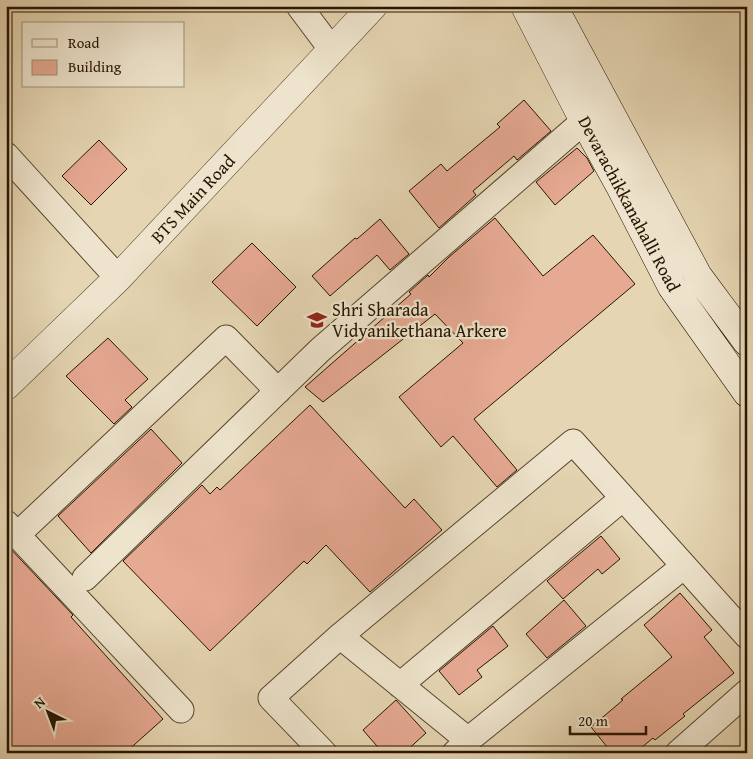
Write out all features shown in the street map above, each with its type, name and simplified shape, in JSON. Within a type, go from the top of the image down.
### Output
[{"type":"main road","name":"BTS Main Road","points":[[6,386],[118,278],[373,6]]},
{"type":"main road","name":"Devarachikkanahalli Road","points":[[525,6],[584,121],[622,188],[672,287],[747,393]]},
{"type":"main road","name":"Devarachikkanahalli Road","points":[[553,6],[698,276],[747,342]]},
{"type":"street","points":[[299,6],[332,50]]},
{"type":"street","points":[[85,578],[320,350],[584,121]]},
{"type":"street","points":[[6,155],[118,278]]},
{"type":"street","points":[[181,710],[12,529],[226,338],[278,391]]},
{"type":"street","points":[[324,753],[271,698],[340,636],[573,442],[747,636]]},
{"type":"street","points":[[400,685],[623,498]]},
{"type":"street","points":[[340,636],[400,685],[462,747],[684,566]]},
{"type":"street","points":[[678,753],[744,702]]},
{"type":"building","points":[[524,100],[551,131],[517,160],[514,156],[473,191],[476,195],[439,228],[409,191],[441,164],[447,171],[500,127],[497,124]]},
{"type":"building","points":[[99,140],[127,169],[91,205],[62,176]]},
{"type":"building","points":[[577,148],[587,158],[594,171],[555,205],[536,182]]},
{"type":"building","points":[[495,218],[543,276],[593,235],[635,284],[474,419],[517,470],[497,487],[453,436],[441,447],[399,397],[463,343],[435,314],[323,402],[305,387],[411,294],[409,292],[428,275],[429,277],[449,257]]},
{"type":"building","points":[[380,219],[409,254],[390,270],[377,255],[330,296],[312,276]]},
{"type":"building","points":[[252,243],[296,287],[257,326],[212,282]]},
{"type":"building","points":[[108,338],[148,379],[125,400],[132,407],[114,424],[66,376]]},
{"type":"building","points":[[310,405],[405,508],[414,499],[442,530],[370,592],[326,545],[307,564],[304,561],[210,651],[123,561],[202,485],[210,494],[217,487],[220,490]]},
{"type":"building","points":[[151,429],[182,463],[91,553],[58,516]]},
{"type":"building","points":[[601,536],[620,559],[602,574],[598,569],[563,599],[547,581]]},
{"type":"building","points":[[6,544],[73,615],[71,617],[163,719],[125,753],[6,753]]},
{"type":"building","points":[[680,593],[712,630],[704,637],[734,673],[683,714],[685,716],[655,740],[653,738],[635,753],[612,753],[591,727],[623,700],[621,699],[672,657],[644,625]]},
{"type":"building","points":[[564,600],[586,626],[547,658],[526,634]]},
{"type":"building","points":[[493,626],[508,646],[477,670],[482,677],[459,695],[439,671]]},
{"type":"building","points":[[396,700],[426,733],[404,753],[383,753],[363,730]]},
{"type":"place","name":"Shri Sharada Vidyanikethana Arkere","points":[[317,320]]}]
